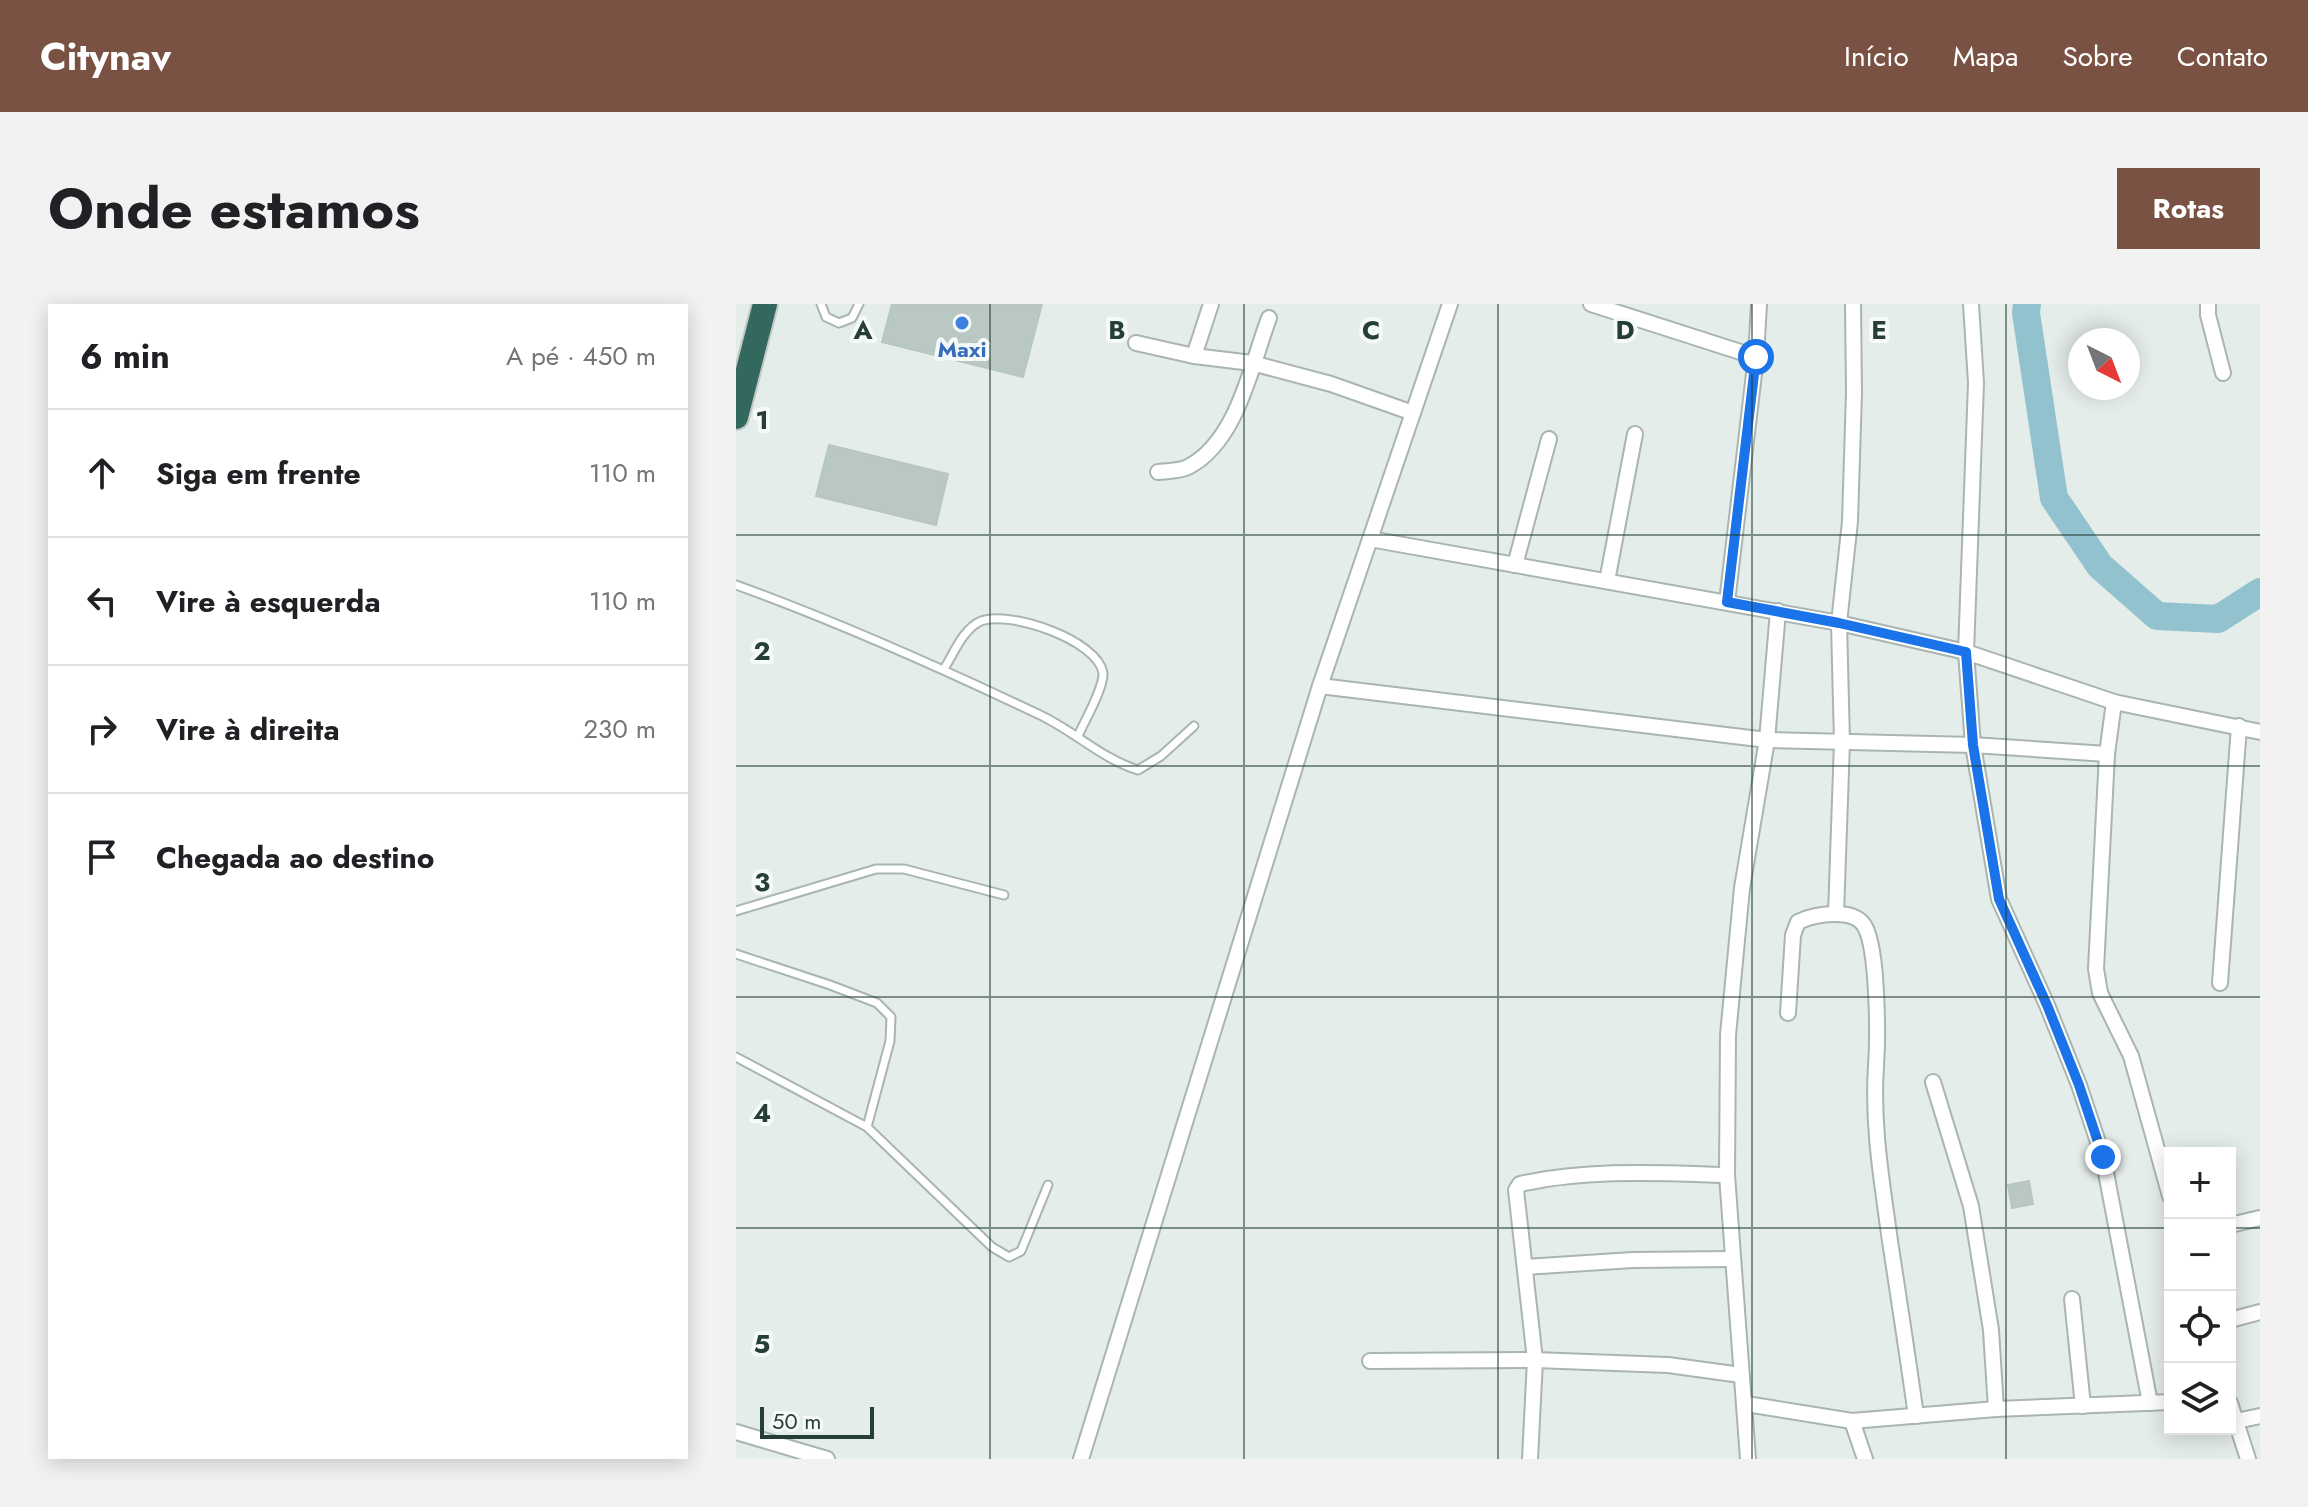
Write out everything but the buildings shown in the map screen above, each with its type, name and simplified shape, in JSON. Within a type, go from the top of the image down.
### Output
[{"type":"highway","points":[[736,417],[765,304]]},
{"type":"highway","points":[[736,355],[751,346],[757,334]]},
{"type":"street","points":[[1194,356],[1211,304]]},
{"type":"street","points":[[1081,1459],[1320,686],[1450,304]]},
{"type":"street","points":[[1591,304],[1756,357]]},
{"type":"street","points":[[1727,602],[1756,357],[1759,304]]},
{"type":"street","points":[[1836,914],[1842,742],[1839,623],[1850,521],[1853,304]]},
{"type":"street","points":[[1971,304],[1976,383],[1966,652],[1973,745],[1999,899],[2058,1032],[2103,1157],[2150,1403]]},
{"type":"street","points":[[2208,304],[2223,373]]},
{"type":"street","points":[[1158,472],[1186,469],[1210,452],[1238,408],[1269,318]]},
{"type":"street","points":[[1136,343],[1194,356],[1252,363],[1331,384],[1413,413]]},
{"type":"street","points":[[1607,581],[1635,434]]},
{"type":"street","points":[[1515,565],[1549,439]]},
{"type":"street","points":[[1370,539],[1839,623],[1966,652],[2114,702],[2260,732]]},
{"type":"street","points":[[1748,1459],[1727,1175],[1728,1035],[1742,888],[1767,740],[1778,611]]},
{"type":"street","points":[[1320,686],[1767,740],[1973,745],[2107,754]]},
{"type":"street","points":[[2114,702],[2107,754],[2096,969],[2100,993],[2131,1056],[2164,1174]]},
{"type":"street","points":[[2220,983],[2239,726]]},
{"type":"street","points":[[1788,1013],[1793,935],[1798,922],[1808,917],[1836,914],[1857,918],[1865,925],[1871,943],[1878,1032],[1875,1135],[1916,1416]]},
{"type":"street","points":[[1933,1082],[1971,1206],[1991,1330],[1996,1409]]},
{"type":"street","points":[[1530,1459],[1535,1360],[1517,1209],[1516,1190],[1520,1184],[1648,1172],[1727,1175]]},
{"type":"street","points":[[2236,1224],[2260,1218]]},
{"type":"street","points":[[1525,1267],[1633,1260],[1733,1259]]},
{"type":"street","points":[[2072,1299],[2083,1406]]},
{"type":"street","points":[[2236,1318],[2260,1312]]},
{"type":"street","points":[[1370,1361],[1535,1360],[1668,1365],[1741,1375]]},
{"type":"street","points":[[1746,1404],[1852,1421],[1996,1409],[2164,1402]]},
{"type":"street","points":[[2236,1420],[2260,1416]]},
{"type":"street","points":[[1852,1421],[1865,1459]]},
{"type":"street","points":[[2236,1428],[2248,1459]]},
{"type":"street","points":[[736,1432],[827,1459]]},
{"type":"lane","points":[[821,304],[826,317],[836,323],[850,320],[859,304]]},
{"type":"lane","points":[[736,585],[944,669],[1061,725],[1118,764],[1138,770],[1161,756],[1194,726]]},
{"type":"lane","points":[[944,669],[964,635],[980,621],[999,618],[1047,630],[1084,646],[1099,663],[1103,680],[1078,736]]},
{"type":"lane","points":[[736,911],[876,869],[904,869],[1004,895]]},
{"type":"lane","points":[[736,954],[877,1003],[891,1017],[890,1041],[867,1127]]},
{"type":"lane","points":[[736,1057],[867,1127],[992,1247],[1009,1257],[1021,1251],[1048,1185]]},
{"type":"waterway","points":[[2027,304],[2054,498],[2100,566],[2157,616],[2218,619],[2260,592]]},
{"type":"place","name":"Maxi","points":[[962,323]]},
{"type":"route","points":[[1756,357],[1727,602],[1966,652],[1973,745],[1999,899],[2047,1005],[2103,1157]]}]
